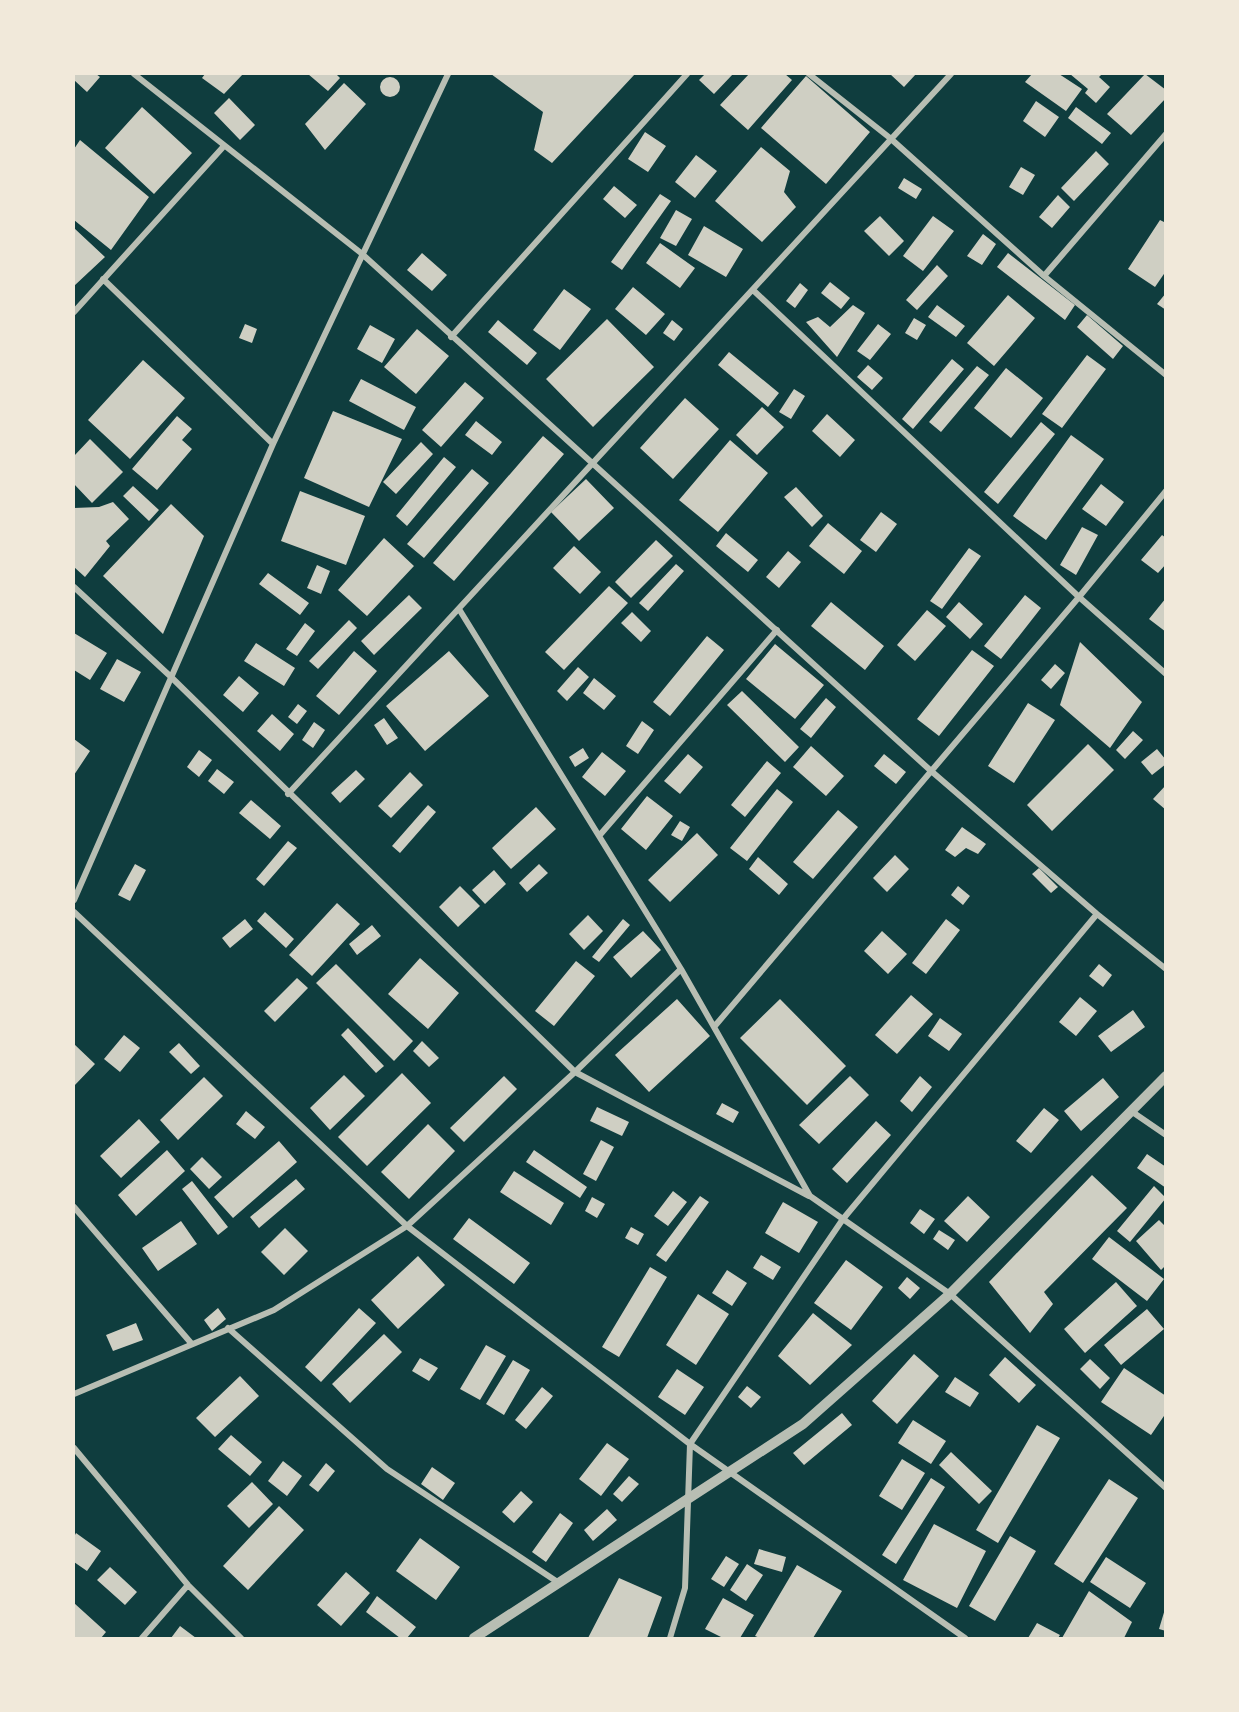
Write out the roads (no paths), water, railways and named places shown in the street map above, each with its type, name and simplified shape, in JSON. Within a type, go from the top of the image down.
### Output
[{"type":"street","points":[[134,74],[361,253],[930,770],[1097,914],[1166,969]]},
{"type":"street","points":[[74,900],[273,444],[361,253],[448,74]]},
{"type":"street","points":[[452,336],[687,74]]},
{"type":"street","points":[[809,74],[890,138],[1044,276],[1166,375]]},
{"type":"street","points":[[288,794],[951,74]]},
{"type":"street","points":[[1044,276],[1166,134]]},
{"type":"street","points":[[74,312],[224,146]]},
{"type":"street","points":[[103,279],[273,444]]},
{"type":"street","points":[[753,290],[1079,597],[1166,674]]},
{"type":"street","points":[[714,1027],[1079,597],[1166,490]]},
{"type":"street","points":[[74,587],[170,676],[288,794],[575,1072],[810,1196],[950,1294],[1166,1488]]},
{"type":"street","points":[[459,609],[681,969],[810,1196]]},
{"type":"street","points":[[599,836],[777,630]]},
{"type":"street","points":[[74,912],[407,1226],[690,1444],[953,1635],[964,1638]]},
{"type":"street","points":[[670,1638],[686,1588],[690,1444],[843,1219],[1097,914]]},
{"type":"street","points":[[74,1394],[274,1310],[407,1226],[575,1072],[681,969]]},
{"type":"street","points":[[474,1638],[802,1424],[950,1294],[1166,1076]]},
{"type":"street","points":[[1131,1111],[1166,1135]]},
{"type":"street","points":[[74,1207],[191,1343]]},
{"type":"street","points":[[228,1328],[387,1469],[559,1583]]},
{"type":"street","points":[[74,1448],[188,1585],[241,1638]]},
{"type":"street","points":[[142,1638],[188,1585]]}]
